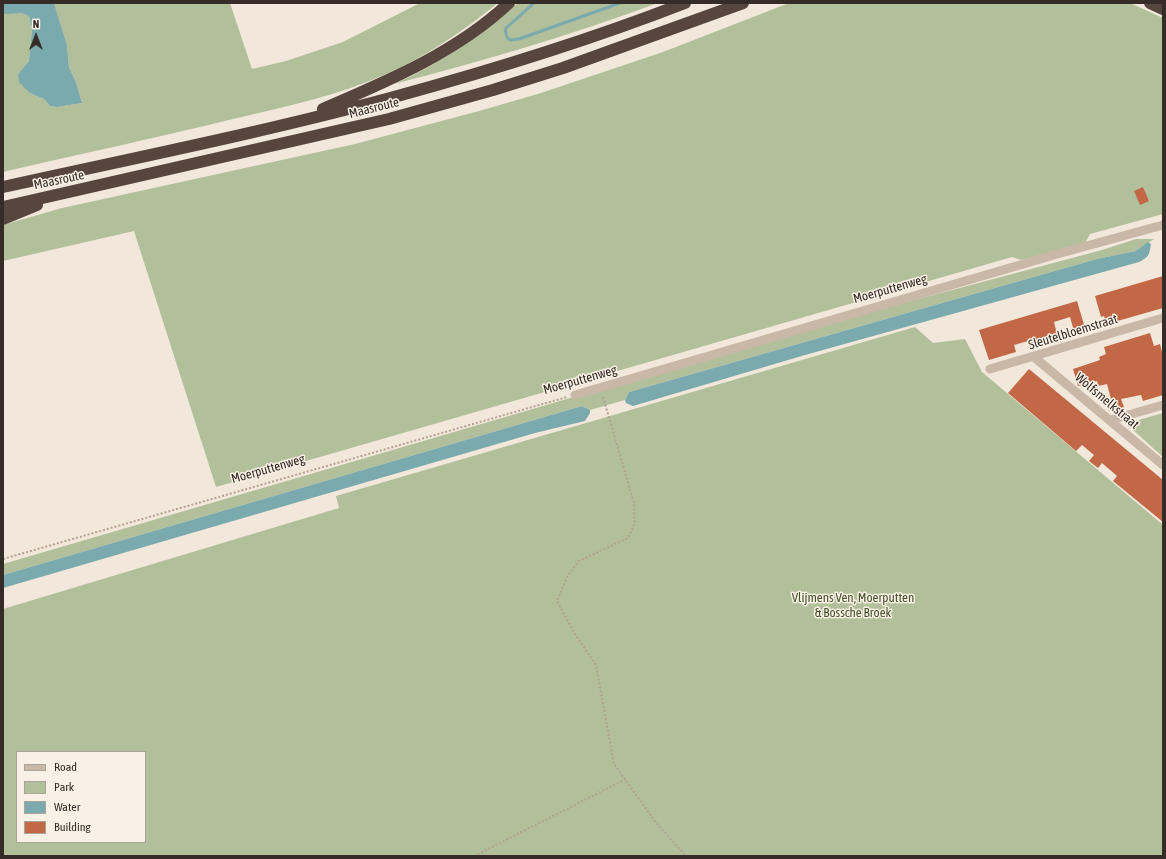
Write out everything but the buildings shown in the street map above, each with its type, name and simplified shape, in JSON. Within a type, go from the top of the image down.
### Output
[{"type":"highway","points":[[291,123],[371,89],[428,60],[470,33],[509,3]]},
{"type":"highway","name":"Maasroute","points":[[3,188],[291,123],[393,98],[487,71],[589,38],[685,3]]},
{"type":"highway","name":"Maasroute","points":[[3,206],[68,193],[389,120],[563,68],[743,3]]},
{"type":"highway","points":[[1150,3],[1163,9]]},
{"type":"highway","points":[[3,219],[68,193]]},
{"type":"street","name":"Moerputtenweg","points":[[575,395],[1062,253],[1163,226]]},
{"type":"street","name":"Sleutelbloemstraat","points":[[990,369],[1163,318]]},
{"type":"street","name":"Wolfsmelkstraat","points":[[1034,357],[1163,465]]},
{"type":"street","points":[[1111,420],[1163,405]]},
{"type":"path","points":[[600,388],[634,503],[635,523],[628,538],[579,561],[568,575],[558,601],[576,634],[596,665],[614,764],[657,824],[686,856]]},
{"type":"path","name":"Moerputtenweg","points":[[3,559],[575,395]]},
{"type":"path","points":[[474,856],[626,779]]},
{"type":"green space","points":[[53,3],[230,3],[252,69],[286,61],[343,42],[420,3],[498,3],[458,33],[430,51],[401,67],[349,89],[272,110],[3,172],[3,13],[21,13],[29,16],[32,29],[29,61],[18,74],[30,93],[44,99],[50,106],[57,107],[82,103],[76,82],[69,67],[67,45]]},
{"type":"green space","points":[[518,3],[658,3],[527,47],[394,84],[427,68],[459,48],[489,27]]},
{"type":"green space","points":[[789,3],[1130,3],[1163,18],[1163,214],[1090,234],[1085,243],[1021,260],[1012,257],[216,487],[134,231],[3,261],[3,225],[62,208],[355,144],[479,111],[541,93],[663,52]]},
{"type":"green space","points":[[1136,239],[1154,239],[1136,251],[1097,259],[629,392],[625,400],[590,410],[582,406],[3,575],[3,564],[806,329],[1102,250]]},
{"type":"green space","name":"Vlijmens Ven, Moerputten & Bossche Broek","points":[[915,327],[933,343],[965,339],[982,372],[1163,525],[1163,856],[3,856],[3,609],[339,508],[336,496]]},
{"type":"green space","points":[[1163,413],[1163,457],[1133,430],[1135,421]]},
{"type":"water","points":[[3,3],[54,4],[67,45],[69,67],[76,82],[82,103],[57,107],[50,106],[44,99],[30,93],[19,82],[18,74],[29,61],[32,29],[29,16],[21,13],[3,13]]},
{"type":"water","points":[[1148,242],[1151,244],[1150,251],[1145,258],[1139,262],[805,355],[633,406],[626,403],[625,400],[629,392],[1097,259],[1136,251]]},
{"type":"water","points":[[582,406],[590,410],[590,413],[585,421],[535,433],[3,588],[3,575]]},
{"type":"waterway","points":[[534,3],[505,29],[507,37],[510,40],[519,39],[620,3]]}]
